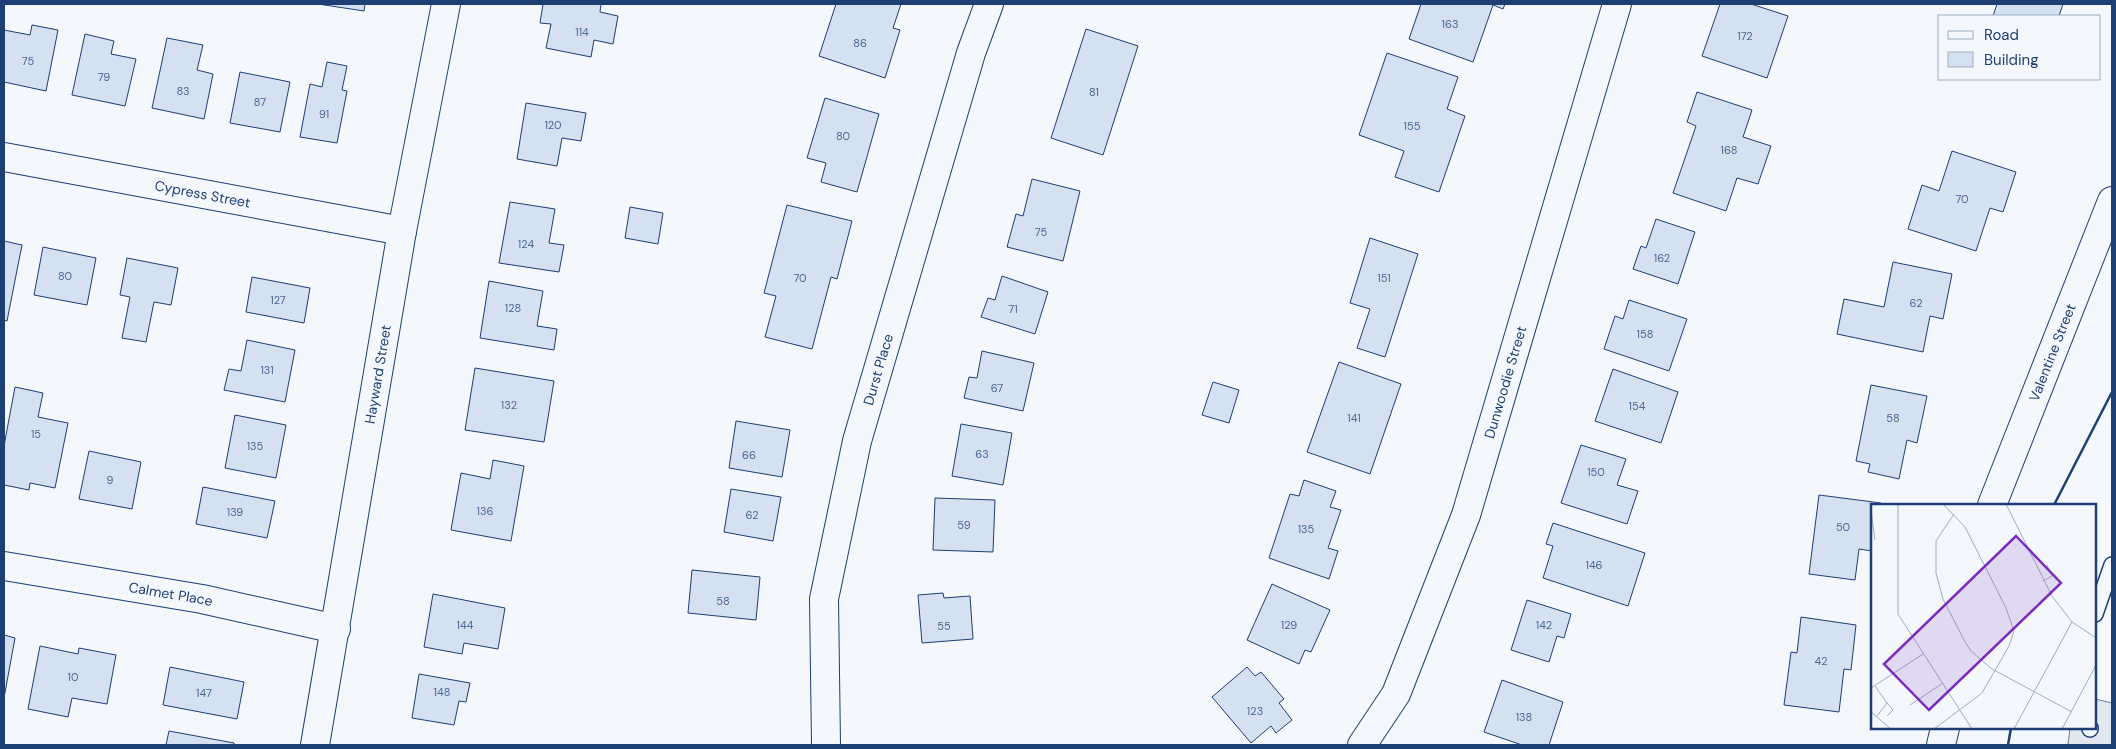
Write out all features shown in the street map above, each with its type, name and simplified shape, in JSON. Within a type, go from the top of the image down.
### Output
[{"type":"street","name":"Hayward Street","points":[[315,745],[402,231],[446,4]]},
{"type":"street","name":"Durst Place","points":[[826,745],[824,599],[857,441],[971,53],[989,4]]},
{"type":"street","name":"Dunwoodie Street","points":[[1362,745],[1396,694],[1466,515],[1617,4]]},
{"type":"street","name":"Cypress Street","points":[[4,157],[402,231]]},
{"type":"street","name":"Valentine Street","points":[[1992,504],[2112,201]]},
{"type":"street","name":"Calmet Place","points":[[4,566],[202,599],[336,629]]},
{"type":"street","points":[[1942,745],[1945,729]]},
{"type":"lane","points":[[2096,611],[2112,565]]},
{"type":"shaded area","points":[[2096,699],[2112,703],[2112,745],[2068,745],[2070,729],[2096,729]]},
{"type":"building","points":[[318,4],[365,4],[364,11]]},
{"type":"building","points":[[543,4],[601,4],[600,12],[618,16],[613,44],[594,40],[591,57],[546,48],[551,24],[540,23]]},
{"type":"building","points":[[836,4],[901,4],[893,28],[900,30],[885,78],[819,56]]},
{"type":"building","points":[[1421,4],[1505,4],[1503,9],[1493,5],[1473,62],[1409,39]]},
{"type":"building","points":[[1720,4],[1751,4],[1788,16],[1767,78],[1702,56]]},
{"type":"building","points":[[1997,4],[2063,4],[2059,15],[1993,15]]},
{"type":"building","points":[[32,25],[58,30],[46,91],[4,82],[4,30],[30,35]]},
{"type":"building","points":[[1086,29],[1138,46],[1103,155],[1051,138]]},
{"type":"building","points":[[85,34],[114,41],[111,54],[136,59],[125,106],[72,95]]},
{"type":"building","points":[[167,38],[203,45],[197,70],[213,74],[204,119],[152,108]]},
{"type":"building","points":[[1387,53],[1458,77],[1447,109],[1465,116],[1439,192],[1395,177],[1404,151],[1359,135]]},
{"type":"building","points":[[327,62],[347,66],[342,90],[347,91],[337,143],[300,137],[310,84],[322,87]]},
{"type":"building","points":[[240,72],[290,82],[280,132],[230,123]]},
{"type":"building","points":[[1697,92],[1752,110],[1743,137],[1771,146],[1758,184],[1737,178],[1726,211],[1673,193],[1696,126],[1687,122]]},
{"type":"building","points":[[825,98],[879,114],[857,192],[821,182],[826,163],[807,158]]},
{"type":"building","points":[[526,103],[586,113],[581,141],[562,138],[557,166],[517,159]]},
{"type":"building","points":[[1952,151],[2016,172],[2003,212],[1990,208],[1976,251],[1908,229],[1922,185],[1939,191]]},
{"type":"building","points":[[1032,179],[1080,191],[1063,261],[1007,247],[1016,214],[1023,216]]},
{"type":"building","points":[[510,202],[555,209],[549,243],[564,245],[559,272],[499,263]]},
{"type":"building","points":[[787,205],[852,221],[837,279],[831,277],[812,349],[765,337],[776,296],[764,293]]},
{"type":"building","points":[[630,207],[663,213],[658,244],[625,238]]},
{"type":"building","points":[[1656,219],[1695,232],[1678,284],[1633,269],[1641,246],[1646,248]]},
{"type":"building","points":[[1370,238],[1418,254],[1385,357],[1357,348],[1370,309],[1350,303]]},
{"type":"building","points":[[4,241],[22,245],[7,321],[4,320]]},
{"type":"building","points":[[43,247],[96,258],[87,305],[34,295]]},
{"type":"building","points":[[127,258],[178,268],[171,305],[154,302],[146,342],[122,338],[130,297],[120,295]]},
{"type":"building","points":[[1893,262],[1952,274],[1943,319],[1930,316],[1923,352],[1837,334],[1844,299],[1884,307]]},
{"type":"building","points":[[1002,276],[1048,292],[1035,334],[981,317],[988,298],[995,300]]},
{"type":"building","points":[[252,277],[310,288],[304,323],[246,312]]},
{"type":"building","points":[[489,281],[543,291],[537,326],[557,329],[554,350],[480,338]]},
{"type":"building","points":[[1629,300],[1687,319],[1669,371],[1604,349],[1615,316],[1623,319]]},
{"type":"building","points":[[247,340],[295,350],[285,402],[224,390],[229,369],[241,371]]},
{"type":"building","points":[[982,351],[1034,363],[1023,411],[964,398],[969,377],[977,378]]},
{"type":"building","points":[[1339,362],[1401,384],[1370,474],[1307,452]]},
{"type":"building","points":[[475,368],[554,381],[544,442],[465,430]]},
{"type":"building","points":[[1613,369],[1678,392],[1661,443],[1595,421]]},
{"type":"building","points":[[1213,382],[1239,390],[1229,423],[1202,415]]},
{"type":"building","points":[[1871,385],[1927,396],[1917,443],[1907,440],[1899,479],[1868,472],[1870,464],[1856,461]]},
{"type":"building","points":[[15,387],[43,393],[38,417],[68,423],[55,488],[30,483],[29,490],[4,485],[4,446]]},
{"type":"building","points":[[235,415],[286,425],[276,478],[225,468]]},
{"type":"building","points":[[736,421],[790,430],[782,477],[729,468]]},
{"type":"building","points":[[961,424],[1012,433],[1003,485],[952,476]]},
{"type":"building","points":[[1581,445],[1626,459],[1617,485],[1638,491],[1627,524],[1561,503]]},
{"type":"building","points":[[89,451],[141,462],[132,509],[79,499]]},
{"type":"building","points":[[493,460],[524,466],[511,541],[451,530],[461,473],[490,479]]},
{"type":"building","points":[[1304,480],[1336,491],[1330,507],[1341,510],[1328,548],[1338,551],[1329,579],[1269,558],[1290,494],[1299,496]]},
{"type":"building","points":[[203,487],[275,501],[267,538],[196,524]]},
{"type":"building","points":[[731,489],[781,497],[773,541],[724,532]]},
{"type":"building","points":[[1819,495],[1881,503],[1871,504],[1871,551],[1859,549],[1855,580],[1809,574]]},
{"type":"building","points":[[935,498],[995,500],[993,552],[933,550]]},
{"type":"building","points":[[1553,523],[1645,553],[1628,606],[1543,578],[1553,546],[1546,544]]},
{"type":"building","points":[[692,570],[760,577],[756,620],[688,613]]},
{"type":"building","points":[[1272,584],[1330,610],[1311,652],[1305,650],[1299,664],[1247,640]]},
{"type":"building","points":[[943,593],[944,598],[970,596],[973,639],[922,643],[918,595]]},
{"type":"building","points":[[433,594],[505,608],[498,649],[464,643],[462,654],[424,647]]},
{"type":"building","points":[[1527,600],[1571,614],[1564,638],[1557,636],[1549,662],[1511,650]]},
{"type":"building","points":[[1801,617],[1856,625],[1851,670],[1844,669],[1839,712],[1784,705],[1791,652],[1797,653]]},
{"type":"building","points":[[4,635],[15,638],[4,698]]},
{"type":"building","points":[[40,646],[78,654],[79,648],[116,655],[107,704],[72,698],[68,717],[28,709]]},
{"type":"building","points":[[170,667],[244,682],[237,719],[163,705]]},
{"type":"building","points":[[1247,667],[1255,676],[1261,672],[1284,699],[1279,703],[1292,720],[1276,733],[1271,726],[1251,743],[1212,697]]},
{"type":"building","points":[[419,674],[470,683],[466,702],[459,701],[454,725],[412,718]]},
{"type":"building","points":[[1502,680],[1563,702],[1549,745],[1522,745],[1484,732]]},
{"type":"building","points":[[169,731],[234,743],[234,745],[166,745]]},
{"type":"wall","points":[[2055,504],[2112,392]]},
{"type":"wall","points":[[2008,745],[2011,729]]}]
